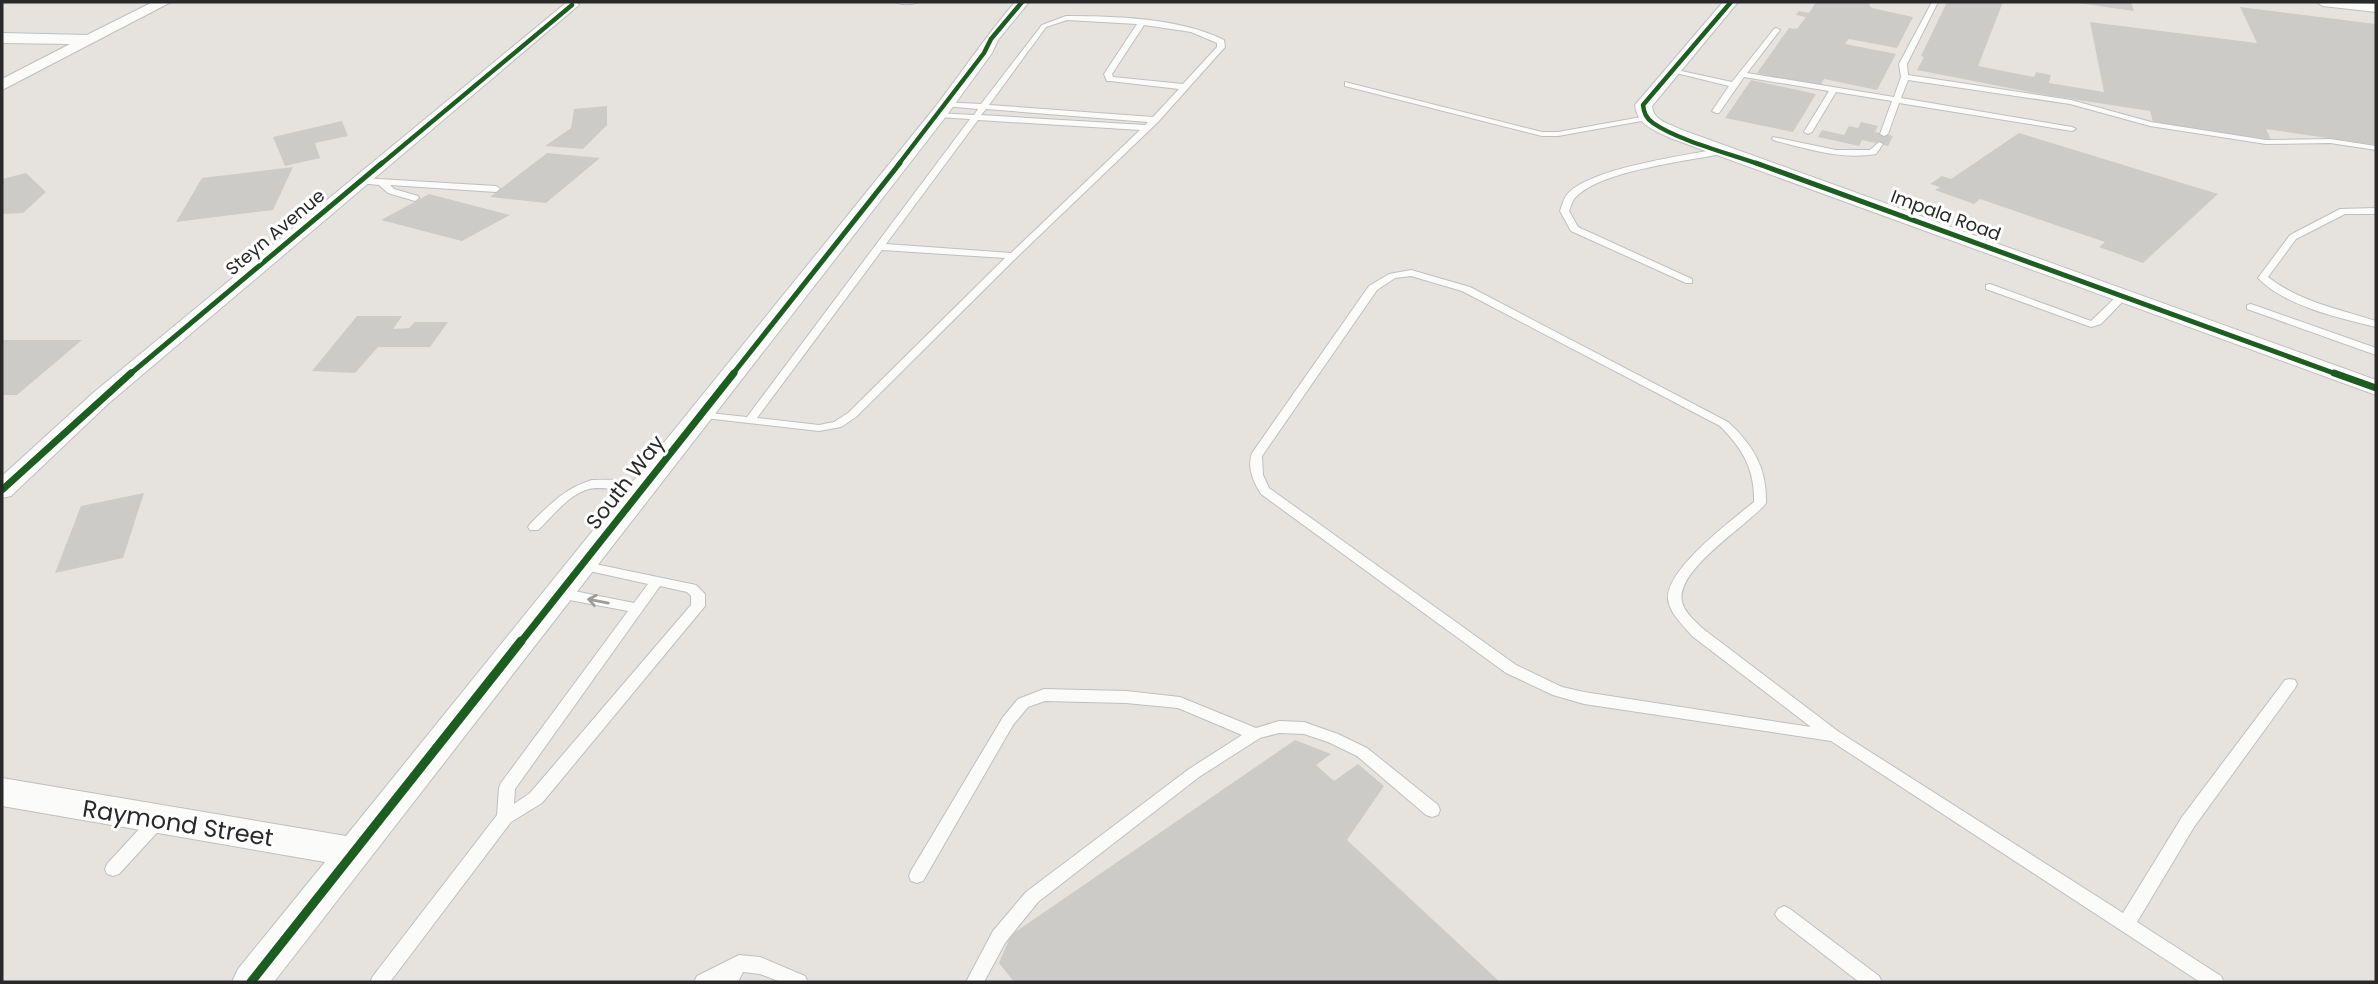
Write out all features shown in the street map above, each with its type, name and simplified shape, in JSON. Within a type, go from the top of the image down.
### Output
[{"type":"street","points":[[2,85],[164,2]]},
{"type":"street","name":"South Way","points":[[251,982],[941,109],[984,53],[991,39],[1023,2]]},
{"type":"street","name":"South Way","points":[[984,53],[1003,41],[1039,2]]},
{"type":"street","points":[[1647,118],[1643,106],[1731,2]]},
{"type":"street","points":[[2323,2],[2376,8]]},
{"type":"street","name":"Steyn Avenue","points":[[2,490],[101,398],[371,181],[572,5]]},
{"type":"street","points":[[2,38],[89,40]]},
{"type":"street","name":"Impala Road","points":[[1647,118],[1661,128],[1723,151],[2376,388]]},
{"type":"street","name":"Raymond Street","points":[[2,792],[354,852]]},
{"type":"lane","points":[[899,2],[915,2]]},
{"type":"lane","points":[[1884,134],[1905,77],[1903,64],[1935,2]]},
{"type":"lane","points":[[700,415],[750,421],[819,428],[837,425],[852,415],[1155,120],[1221,47],[1221,42],[1199,32],[1081,18],[1051,22],[1044,26],[750,421]]},
{"type":"lane","points":[[1141,24],[1108,74],[1110,79],[1186,87]]},
{"type":"lane","points":[[1716,111],[1776,30]]},
{"type":"lane","points":[[1672,71],[1734,85]]},
{"type":"lane","points":[[1742,74],[2073,130]]},
{"type":"lane","points":[[1905,77],[2083,104],[2137,122],[2266,142],[2330,141],[2376,148]]},
{"type":"lane","points":[[1348,84],[1542,134],[1559,134],[1647,118]]},
{"type":"lane","points":[[1808,132],[1833,89]]},
{"type":"lane","points":[[941,109],[986,106],[1155,120]]},
{"type":"lane","points":[[941,109],[977,117],[1146,128]]},
{"type":"lane","points":[[1776,139],[1861,154],[1873,152],[1879,144]]},
{"type":"lane","points":[[1689,281],[1574,229],[1566,221],[1562,210],[1565,200],[1585,185],[1619,172],[1723,151]]},
{"type":"lane","points":[[371,181],[496,189]]},
{"type":"lane","points":[[371,181],[391,191],[415,198]]},
{"type":"lane","points":[[2376,211],[2343,211],[2293,237],[2263,278],[2273,287],[2294,296],[2376,324]]},
{"type":"lane","points":[[882,247],[1013,256]]},
{"type":"lane","points":[[1834,736],[1584,698],[1534,682],[1511,669],[1265,491],[1255,469],[1256,456],[1373,288],[1392,276],[1412,273],[1466,289],[1724,424],[1746,445],[1755,461],[1762,483],[1760,503],[1685,572],[1676,587],[1676,606],[1697,632],[1834,736],[2215,982]]},
{"type":"lane","points":[[1990,287],[2091,324],[2097,322],[2122,297]]},
{"type":"lane","points":[[2252,307],[2376,352]]},
{"type":"lane","points":[[534,527],[568,494],[583,485],[600,481],[642,488]]},
{"type":"lane","points":[[379,982],[505,817],[536,798],[698,606],[698,594],[691,587],[582,565]]},
{"type":"lane","points":[[505,817],[507,788],[656,582]]},
{"type":"lane","points":[[559,593],[637,608]]},
{"type":"lane","points":[[2126,924],[2188,822],[2290,684]]},
{"type":"lane","points":[[917,876],[1008,721],[1023,703],[1044,695],[1126,697],[1180,703],[1255,734]]},
{"type":"lane","points":[[975,982],[999,937],[1032,897],[1194,773],[1255,734],[1279,727],[1304,728],[1333,738],[1362,752],[1432,810]]},
{"type":"lane","points":[[113,869],[159,819]]},
{"type":"lane","points":[[1784,914],[1873,982]]},
{"type":"lane","points":[[703,982],[739,963],[752,961],[799,982]]},
{"type":"lane","points":[[729,982],[739,963]]},
{"type":"building","points":[[1816,2],[1871,2],[1869,5],[1872,8],[1913,17],[1897,48],[1849,39],[1845,44],[1896,54],[1877,90],[1824,79],[1820,86],[1757,73],[1789,28],[1797,29],[1806,17],[1796,15],[1799,11],[1809,13]]},
{"type":"building","points":[[1947,2],[2003,2],[1978,66],[2034,77],[2036,72],[2051,75],[2049,83],[2104,92],[2090,22],[2257,43],[2240,7],[2376,24],[2376,145],[2266,129],[2271,140],[2153,122],[2150,111],[2046,95],[1917,70]]},
{"type":"building","points":[[2131,2],[2134,11],[2078,3]]},
{"type":"building","points":[[1751,80],[1816,94],[1793,132],[1725,118]]},
{"type":"building","points":[[607,106],[607,125],[583,149],[545,146],[571,128],[574,109]]},
{"type":"building","points":[[342,121],[348,136],[315,143],[320,158],[285,166],[273,137]]},
{"type":"building","points":[[1861,122],[1878,126],[1875,132],[1893,136],[1888,146],[1862,140],[1859,146],[1818,137],[1822,130],[1844,135],[1849,126],[1858,128]]},
{"type":"building","points":[[2019,133],[2218,194],[2143,263],[2099,247],[2105,242],[1980,199],[1974,204],[1935,190],[1940,187],[1930,184],[1942,176],[1951,179]]},
{"type":"building","points":[[547,153],[600,158],[546,203],[490,197]]},
{"type":"building","points":[[293,167],[273,210],[176,222],[202,178]]},
{"type":"building","points":[[26,173],[46,192],[23,213],[2,214],[2,179]]},
{"type":"building","points":[[429,194],[510,215],[462,241],[381,220]]},
{"type":"building","points":[[357,316],[402,316],[393,329],[409,328],[415,322],[448,322],[430,347],[378,347],[355,373],[312,371]]},
{"type":"building","points":[[2,340],[82,340],[17,395],[2,395]]},
{"type":"building","points":[[144,493],[123,558],[55,573],[81,506]]},
{"type":"building","points":[[1295,740],[1331,754],[1316,765],[1334,781],[1358,764],[1384,786],[1347,840],[1500,982],[1014,982],[999,963],[1011,935]]},
{"type":"cycle path","points":[[251,982],[938,115],[984,53],[991,39],[1022,2]]},
{"type":"cycle path","points":[[1731,2],[1643,105],[1644,114],[1653,123],[1676,134],[2376,388]]},
{"type":"cycle path","points":[[2,490],[101,398],[572,5]]}]
